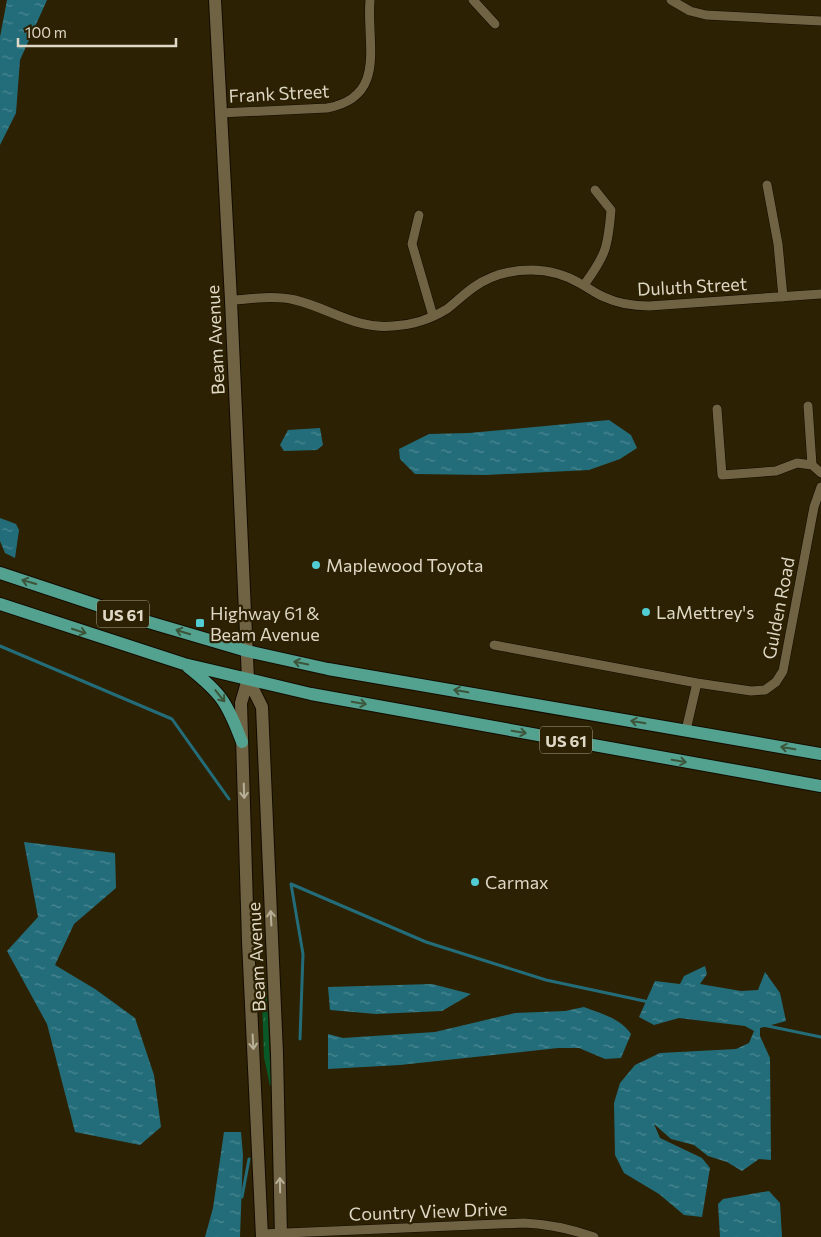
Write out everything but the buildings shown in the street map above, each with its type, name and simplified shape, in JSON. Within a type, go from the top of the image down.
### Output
[{"type":"main road","name":"US 61","points":[[0,573],[145,621],[247,651],[328,669],[821,754]]},
{"type":"main road","name":"US 61","points":[[0,604],[184,664],[312,694],[821,786]]},
{"type":"main road","points":[[184,664],[211,685],[224,700],[242,742]]},
{"type":"street","name":"Beam Avenue","points":[[215,0],[247,651],[248,679],[240,703],[248,940],[262,1236]]},
{"type":"street","name":"Frank Street","points":[[220,113],[327,108],[349,101],[365,85],[371,66],[370,0]]},
{"type":"street","points":[[473,0],[495,24]]},
{"type":"street","points":[[671,0],[690,10],[706,15],[821,21]]},
{"type":"street","points":[[767,185],[778,244],[783,297]]},
{"type":"street","points":[[584,286],[602,259],[607,248],[609,234],[611,210],[595,190]]},
{"type":"street","points":[[418,215],[412,244],[432,316]]},
{"type":"street","name":"Duluth Street","points":[[231,300],[286,298],[351,321],[373,326],[392,327],[411,324],[432,316],[446,309],[474,287],[487,280],[516,271],[547,271],[562,275],[602,297],[632,306],[821,294]]},
{"type":"street","points":[[808,406],[812,465]]},
{"type":"street","points":[[717,409],[722,475],[776,471],[798,464],[812,465],[821,473]]},
{"type":"street","name":"Gulden Road","points":[[494,645],[697,683],[751,691],[765,690],[776,682],[783,671],[814,507],[821,488]]},
{"type":"street","name":"Beam Avenue","points":[[248,679],[262,707],[278,1054],[281,1235]]},
{"type":"street","points":[[686,730],[697,683]]},
{"type":"street","name":"Country View Drive","points":[[262,1236],[549,1224],[594,1237]]},
{"type":"green space","points":[[261,975],[266,977],[270,1086],[264,1057]]},
{"type":"water","points":[[7,0],[47,0],[20,60],[16,113],[0,145],[0,37]]},
{"type":"water","points":[[609,420],[631,435],[637,448],[620,459],[589,470],[486,475],[415,474],[400,459],[399,449],[429,434],[469,433]]},
{"type":"water","points":[[320,428],[323,445],[317,450],[284,451],[280,445],[288,430]]},
{"type":"water","points":[[0,518],[16,524],[19,530],[15,558],[5,553],[0,541]]},
{"type":"water","points":[[24,842],[115,853],[116,888],[74,924],[55,965],[95,989],[135,1018],[154,1075],[161,1127],[140,1145],[75,1132],[47,1024],[7,951],[38,917]]},
{"type":"water","points":[[705,966],[707,974],[700,984],[741,991],[758,990],[765,972],[780,993],[786,1021],[760,1028],[760,1036],[770,1058],[771,1160],[759,1159],[742,1171],[727,1162],[708,1156],[694,1145],[671,1139],[654,1124],[660,1138],[702,1158],[710,1168],[702,1217],[684,1215],[659,1194],[624,1173],[615,1155],[614,1103],[620,1083],[635,1065],[660,1053],[736,1049],[749,1043],[754,1031],[745,1026],[679,1018],[654,1025],[639,1017],[655,981],[680,984],[684,976]]},
{"type":"water","points":[[432,984],[471,994],[442,1011],[376,1014],[330,1010],[328,987]]},
{"type":"water","points":[[584,1007],[616,1020],[631,1034],[621,1058],[605,1059],[579,1048],[558,1048],[400,1065],[328,1069],[328,1034],[343,1038],[435,1032],[515,1013],[565,1011]]},
{"type":"water","points":[[224,1132],[241,1132],[243,1155],[240,1237],[205,1237],[213,1208]]},
{"type":"water","points":[[769,1191],[780,1203],[782,1237],[720,1237],[718,1204],[723,1199]]},
{"type":"waterway","points":[[0,646],[172,719],[229,799]]},
{"type":"waterway","points":[[291,884],[426,942],[546,980],[649,1002]]},
{"type":"waterway","points":[[291,884],[303,954],[300,1039]]},
{"type":"waterway","points":[[763,1025],[821,1037]]},
{"type":"waterway","points":[[242,1197],[249,1159]]},
{"type":"place","name":"Maplewood Toyota","points":[[316,565]]},
{"type":"place","name":"LaMettrey's","points":[[646,612]]},
{"type":"place","name":"Highway 61 & Beam Avenue","points":[[200,623]]},
{"type":"place","name":"Carmax","points":[[475,882]]}]
